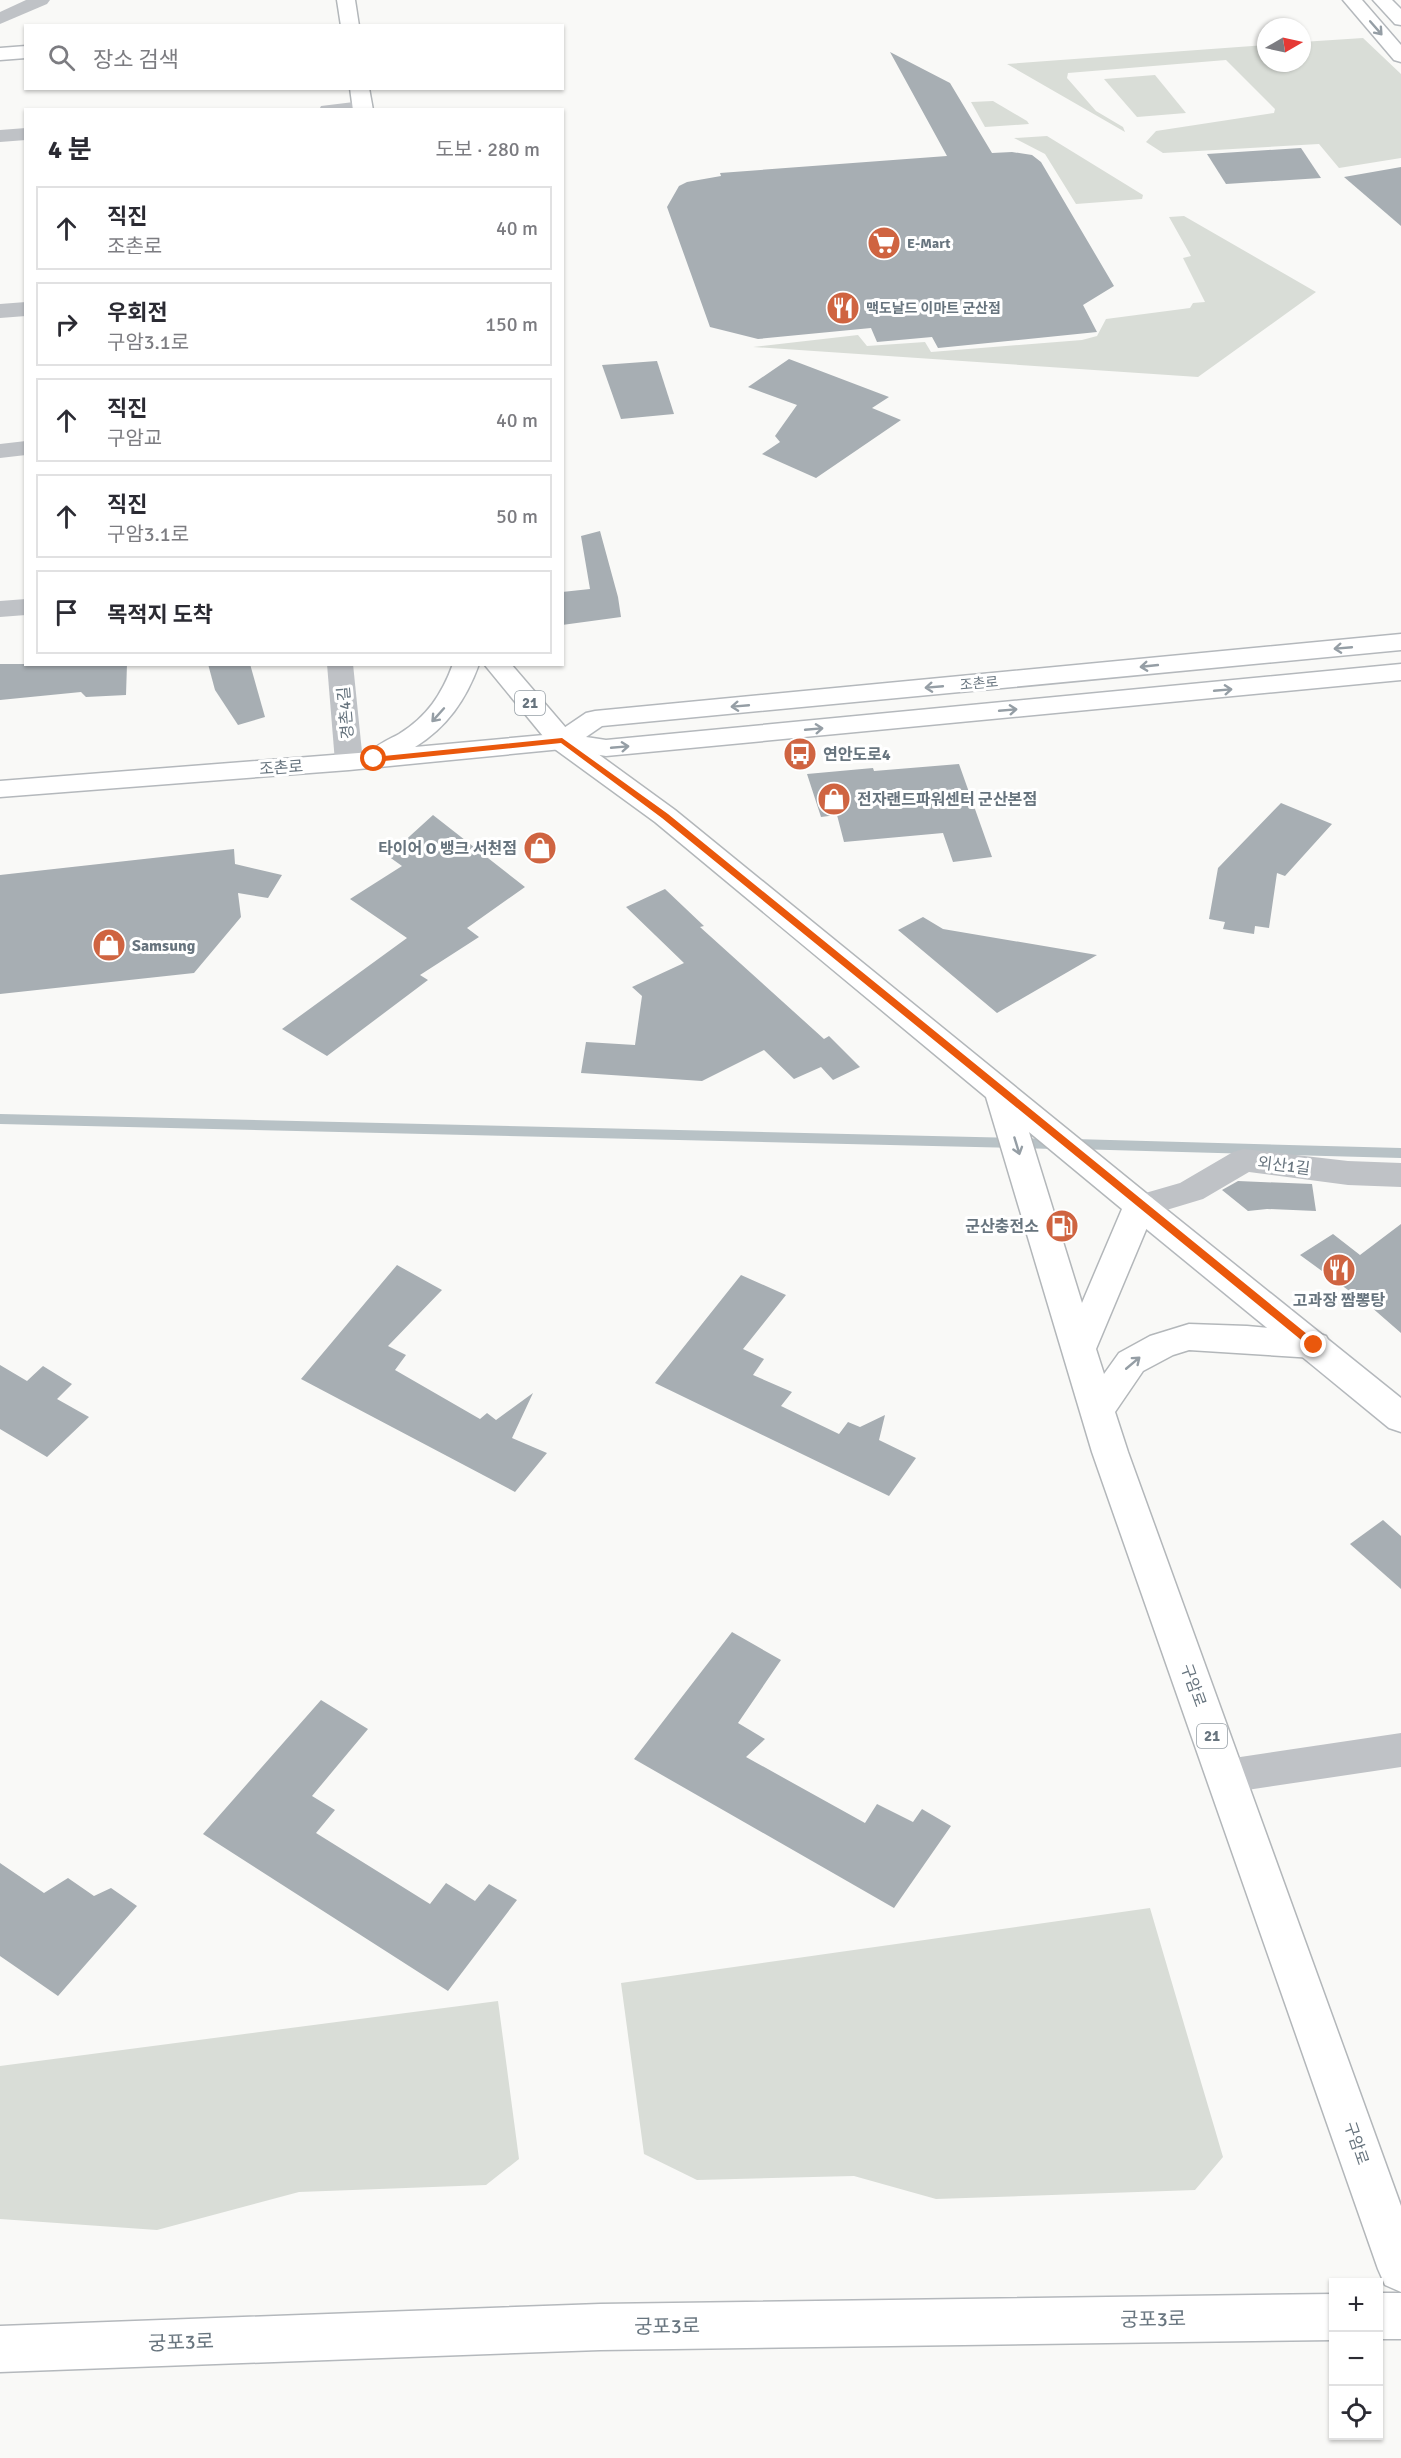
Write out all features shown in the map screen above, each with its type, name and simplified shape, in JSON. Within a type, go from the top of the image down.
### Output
[{"type":"street","points":[[0,19],[41,0]]},
{"type":"street","points":[[346,0],[350,24]]},
{"type":"street","points":[[1352,0],[1401,56]]},
{"type":"street","points":[[1382,0],[1401,20]]},
{"type":"street","points":[[0,54],[24,52]]},
{"type":"street","points":[[336,108],[362,102]]},
{"type":"street","points":[[0,136],[24,134]]},
{"type":"street","points":[[0,311],[24,309]]},
{"type":"street","points":[[0,451],[24,448]]},
{"type":"street","points":[[0,609],[24,607]]},
{"type":"street","name":"조촌로","points":[[562,741],[596,719],[1401,642]]},
{"type":"street","name":"경촌4길","points":[[340,666],[362,760]]},
{"type":"street","points":[[362,760],[415,738],[440,714],[458,688],[465,666]]},
{"type":"street","name":"21","points":[[499,666],[562,741],[665,816],[1134,1201]]},
{"type":"street","name":"조촌로","points":[[0,789],[362,760],[562,741],[606,748],[1401,672]]},
{"type":"street","name":"구암로","points":[[1000,1090],[1110,1452],[1401,2269]]},
{"type":"street","name":"외산1길","points":[[1134,1201],[1191,1191],[1244,1160],[1347,1173],[1401,1175]]},
{"type":"street","points":[[1080,1349],[1134,1201],[1401,1418]]},
{"type":"street","points":[[1098,1409],[1131,1362],[1162,1346],[1189,1338],[1247,1339],[1314,1345]]},
{"type":"street","points":[[1227,1776],[1401,1750]]},
{"type":"street","points":[[1383,2316],[1401,2316]]},
{"type":"street","name":"궁포3로","points":[[0,2349],[611,2326],[1329,2317]]},
{"type":"shaded area","points":[[1363,38],[1401,74],[1401,158],[1339,168],[1319,144],[1163,153],[1146,142],[1156,131],[1274,113],[1275,109],[1226,60],[1068,73],[1067,78],[1096,111],[1123,127],[1125,132],[1007,64],[1257,46],[1257,72],[1311,72],[1311,41]]},
{"type":"shaded area","points":[[1155,75],[1186,113],[1137,117],[1104,79]]},
{"type":"shaded area","points":[[993,101],[1029,124],[985,127],[971,102]]},
{"type":"shaded area","points":[[1047,136],[1143,195],[1142,199],[1076,204],[1045,154],[1014,138]]},
{"type":"shaded area","points":[[1184,216],[1316,292],[1198,377],[753,347],[858,335],[867,346],[925,342],[931,352],[1082,340],[1097,336],[1106,319],[1190,308],[1193,303],[1205,302],[1183,258],[1191,256],[1169,217]]},
{"type":"shaded area","points":[[1150,1908],[1223,2157],[1195,2190],[936,2199],[854,2176],[697,2180],[644,2154],[621,1983]]},
{"type":"shaded area","points":[[498,2001],[519,2159],[486,2185],[299,2192],[157,2230],[0,2219],[0,2066]]},
{"type":"building","name":"E-Mart","points":[[890,52],[950,83],[992,153],[1012,152],[1032,155],[1041,162],[1114,286],[1083,305],[1097,332],[938,348],[932,337],[877,342],[871,328],[758,339],[710,327],[667,207],[679,186],[687,182],[721,176],[720,173],[947,156]]},
{"type":"building","points":[[1301,148],[1321,178],[1226,184],[1207,154]]},
{"type":"building","points":[[1401,167],[1401,226],[1344,177]]},
{"type":"building","points":[[789,359],[889,397],[872,408],[901,420],[816,478],[762,454],[780,442],[775,436],[797,405],[748,387]]},
{"type":"building","points":[[657,361],[674,414],[621,419],[602,365]]},
{"type":"building","points":[[600,531],[618,597],[621,617],[564,625],[564,592],[590,589],[581,536]]},
{"type":"building","points":[[0,664],[127,666],[126,695],[86,697],[81,692],[0,700]]},
{"type":"building","points":[[209,666],[251,666],[265,717],[238,725],[215,690]]},
{"type":"building","points":[[959,764],[992,857],[953,862],[943,833],[844,842],[837,815],[821,817],[807,774],[873,768],[874,771]]},
{"type":"building","points":[[1281,803],[1332,824],[1285,876],[1277,873],[1269,928],[1255,926],[1254,934],[1223,929],[1225,922],[1209,919],[1218,868]]},
{"type":"building","points":[[433,815],[525,887],[467,928],[479,937],[420,975],[428,980],[327,1056],[282,1029],[407,938],[350,899],[402,866],[388,856]]},
{"type":"building","name":"Samsung","points":[[234,849],[235,864],[282,875],[268,898],[238,893],[241,917],[194,973],[0,994],[0,875]]},
{"type":"building","points":[[665,889],[704,926],[700,927],[824,1039],[829,1036],[860,1067],[833,1080],[821,1067],[794,1079],[764,1050],[702,1081],[581,1073],[586,1042],[635,1045],[642,996],[632,987],[684,963],[626,907]]},
{"type":"building","points":[[923,917],[943,929],[1097,955],[997,1013],[898,930]]},
{"type":"building","points":[[1238,1181],[1312,1184],[1316,1211],[1267,1209],[1248,1211],[1222,1190]]},
{"type":"building","points":[[1401,1224],[1401,1333],[1370,1306],[1300,1255],[1333,1234],[1360,1255]]},
{"type":"building","points":[[397,1265],[442,1290],[388,1346],[406,1355],[395,1370],[480,1419],[487,1413],[496,1420],[533,1393],[512,1438],[547,1453],[515,1492],[301,1379]]},
{"type":"building","points":[[741,1275],[786,1295],[743,1349],[764,1359],[753,1375],[792,1392],[781,1406],[839,1434],[848,1422],[860,1427],[885,1415],[879,1440],[916,1458],[889,1496],[655,1383]]},
{"type":"building","points":[[0,1365],[27,1381],[43,1366],[72,1384],[57,1399],[89,1417],[47,1457],[0,1429]]},
{"type":"building","points":[[1383,1520],[1401,1536],[1401,1589],[1350,1544]]},
{"type":"building","points":[[732,1632],[781,1660],[738,1723],[765,1739],[746,1757],[865,1823],[877,1804],[913,1822],[922,1809],[951,1826],[894,1908],[634,1759]]},
{"type":"building","points":[[321,1700],[368,1729],[312,1796],[335,1810],[316,1833],[430,1904],[446,1883],[475,1901],[489,1884],[517,1900],[448,1991],[203,1834]]},
{"type":"building","points":[[0,1863],[44,1893],[68,1878],[94,1896],[111,1888],[137,1906],[58,1996],[0,1956]]},
{"type":"waterway","points":[[0,1119],[1055,1144]]},
{"type":"waterway","points":[[1074,1144],[1401,1153]]},
{"type":"place","name":"E-Mart","points":[[884,243]]},
{"type":"place","name":"맥도날드 이마트 군산점","points":[[843,308]]},
{"type":"place","name":"연안도로4","points":[[800,754]]},
{"type":"place","name":"전자랜드파워센터 군산본점","points":[[834,799]]},
{"type":"place","name":"타이어 O 뱅크 서천점","points":[[540,848]]},
{"type":"place","name":"Samsung","points":[[109,945]]},
{"type":"place","name":"군산충전소","points":[[1062,1226]]},
{"type":"place","name":"고과장 짬뽕탕","points":[[1339,1270]]},
{"type":"route","points":[[374,759],[562,741],[665,816],[1140,1206],[1314,1345]]}]
